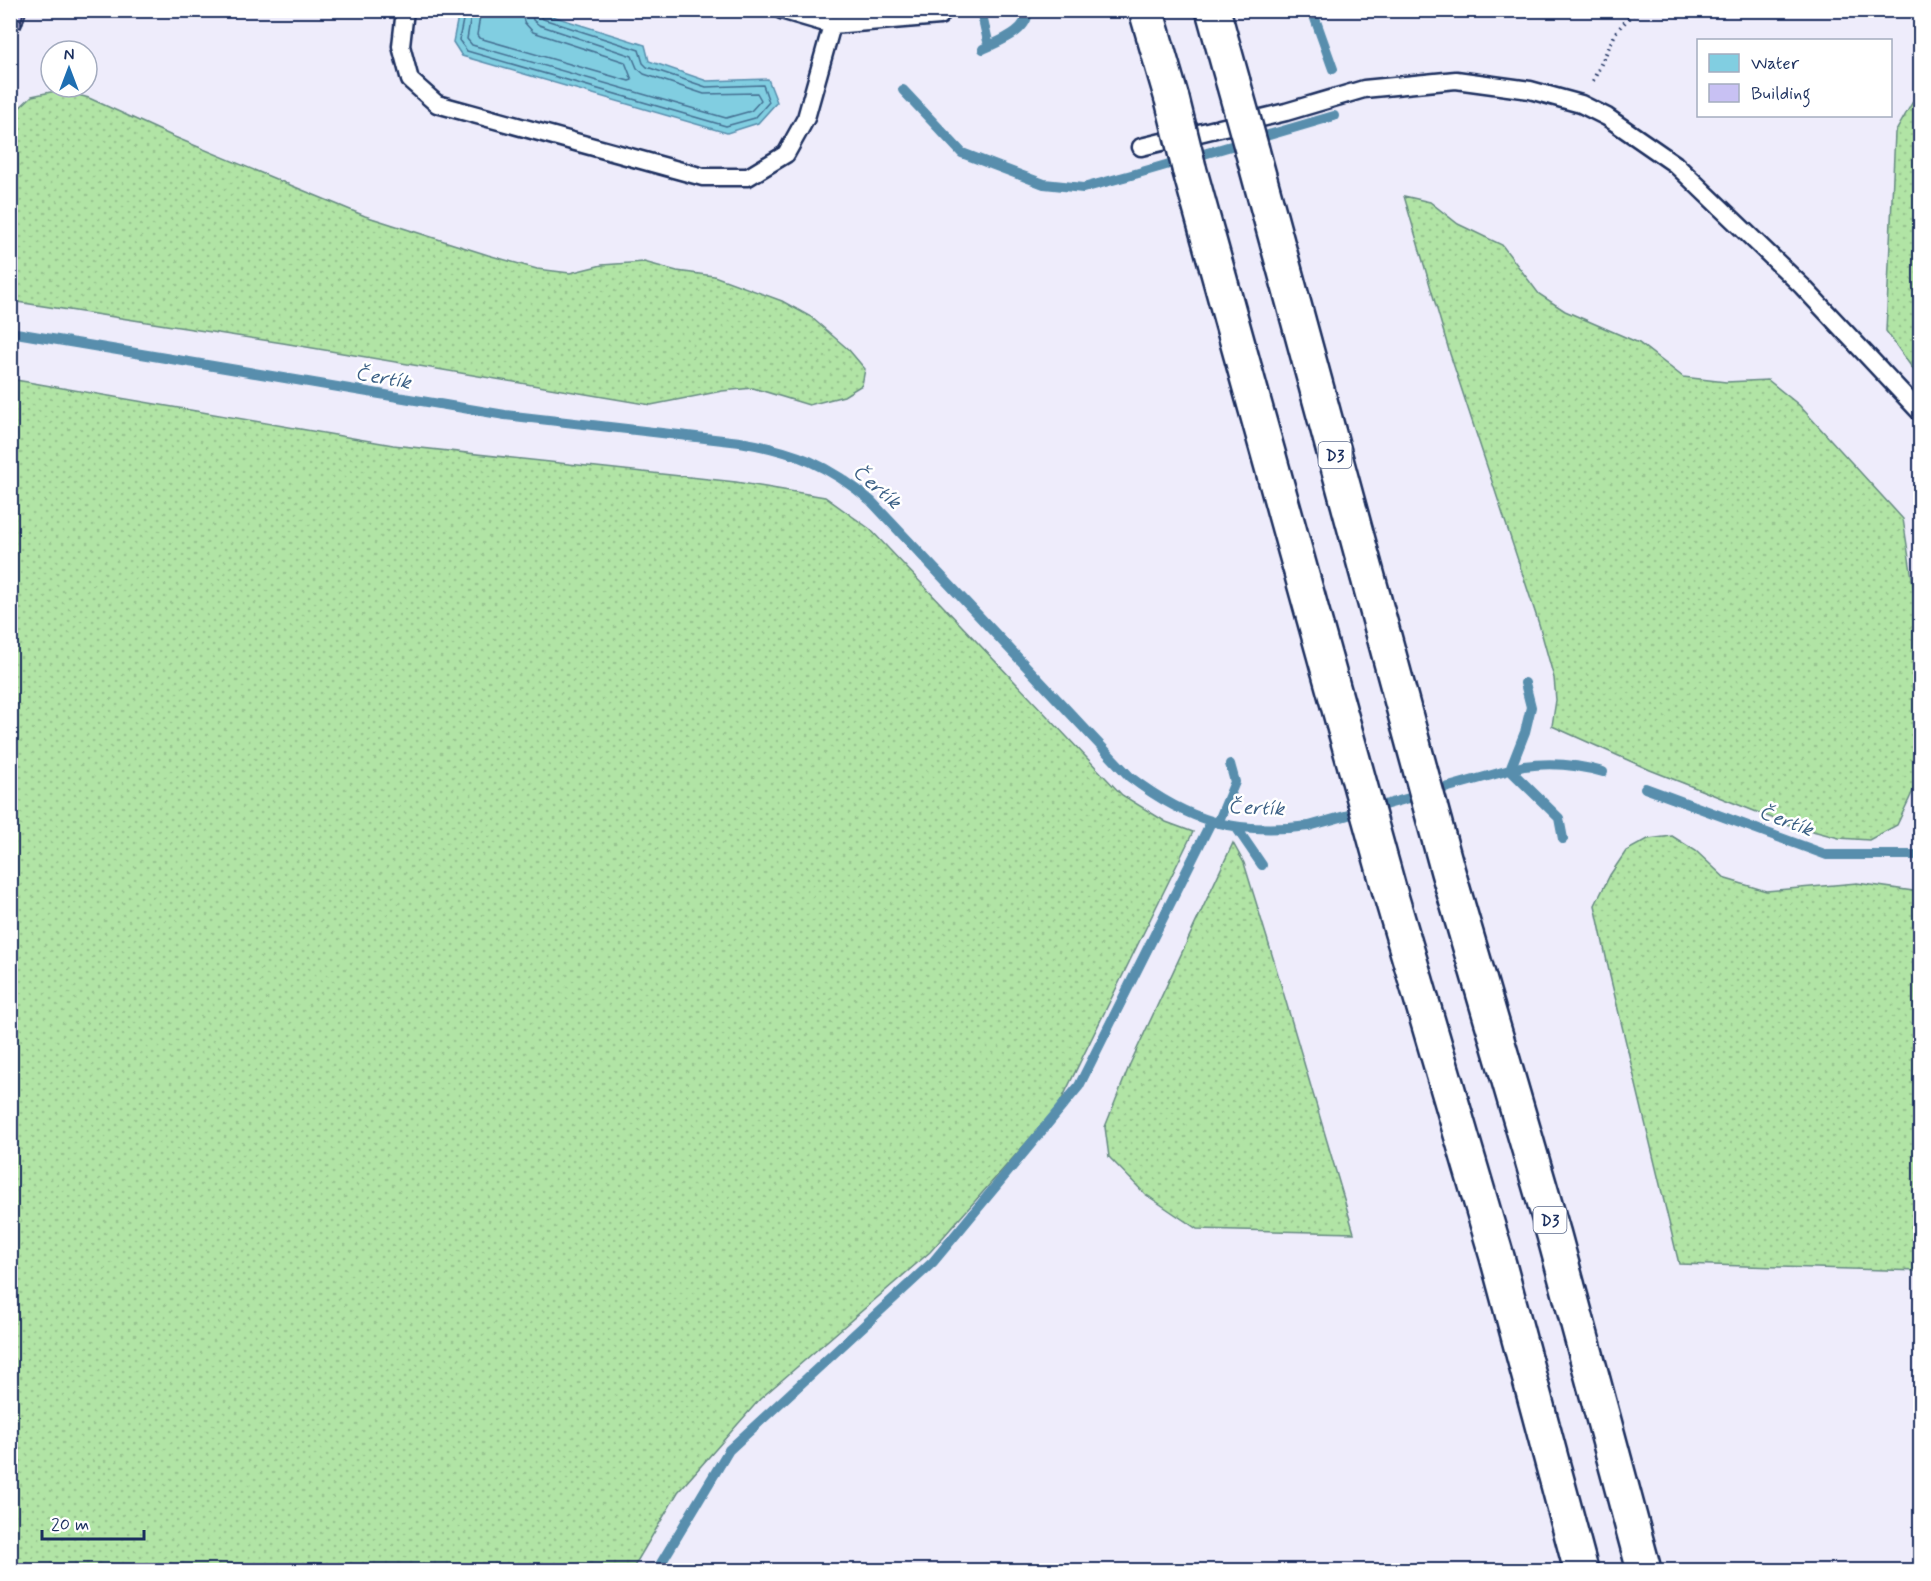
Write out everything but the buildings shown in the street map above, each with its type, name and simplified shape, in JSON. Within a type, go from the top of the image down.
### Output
[{"type":"highway","points":[[1146,10],[1389,889],[1497,1257],[1581,1570]]},
{"type":"highway","name":"D3","points":[[1213,10],[1448,872],[1554,1234],[1644,1570]]},
{"type":"lane","points":[[405,10],[400,46],[410,80],[437,104],[703,177],[748,177],[786,154],[806,118],[832,25]]},
{"type":"lane","points":[[781,10],[832,25],[940,16]]},
{"type":"lane","points":[[1141,147],[1286,112],[1364,89],[1456,80],[1530,90],[1581,104],[1607,117],[1675,164],[1802,286],[1920,412]]},
{"type":"path","points":[[1581,104],[1616,32],[1636,10]]},
{"type":"green space","points":[[1920,89],[1920,379],[1886,331],[1895,133]]},
{"type":"green space","points":[[39,94],[39,99],[91,99],[172,136],[365,216],[537,269],[570,273],[602,265],[644,262],[677,271],[714,276],[782,301],[811,317],[849,350],[865,369],[862,385],[844,396],[809,405],[753,388],[722,391],[651,405],[283,343],[11,301],[11,112],[14,113],[32,96]]},
{"type":"green space","points":[[1404,196],[1430,202],[1458,224],[1502,245],[1539,294],[1565,311],[1639,343],[1683,377],[1726,382],[1768,380],[1799,405],[1903,519],[1914,591],[1920,589],[1920,776],[1897,825],[1869,840],[1839,838],[1790,825],[1650,770],[1552,726],[1556,700],[1554,678],[1539,624],[1450,354]]},
{"type":"green space","points":[[10,379],[393,445],[736,482],[825,497],[870,529],[1122,795],[1166,822],[1193,832],[1058,1107],[930,1252],[760,1399],[678,1492],[632,1570],[11,1570]]},
{"type":"green space","points":[[1672,836],[1696,851],[1726,879],[1766,891],[1857,883],[1920,892],[1920,1271],[1679,1264],[1595,905],[1610,875],[1626,851],[1648,839]]},
{"type":"green space","points":[[1233,843],[1244,863],[1354,1233],[1197,1229],[1145,1194],[1109,1157],[1105,1127],[1130,1064]]},
{"type":"water","points":[[459,11],[536,11],[645,45],[649,61],[707,81],[768,79],[777,102],[758,123],[727,133],[462,56],[453,42]]},
{"type":"waterway","points":[[981,10],[989,46]]},
{"type":"waterway","points":[[983,49],[1018,30],[1027,18],[1028,10]]},
{"type":"waterway","points":[[1312,10],[1333,69]]},
{"type":"waterway","points":[[903,90],[962,153],[1044,184],[1083,188],[1334,116]]},
{"type":"waterway","name":"Čertík","points":[[10,332],[505,415],[740,442],[777,450],[810,461],[856,488],[871,501],[1130,777],[1172,805],[1214,822],[1258,828],[1309,826],[1524,766],[1564,764],[1603,772]]},
{"type":"waterway","name":"Čertík","points":[[1525,683],[1531,707],[1525,732],[1510,770],[1559,818],[1563,839]]},
{"type":"waterway","points":[[1218,823],[1235,782],[1230,764]]},
{"type":"waterway","name":"Čertík","points":[[1645,788],[1827,855],[1920,855]]},
{"type":"waterway","points":[[657,1570],[729,1450],[933,1262],[1079,1086],[1211,822]]},
{"type":"waterway","points":[[1236,827],[1262,865]]}]
